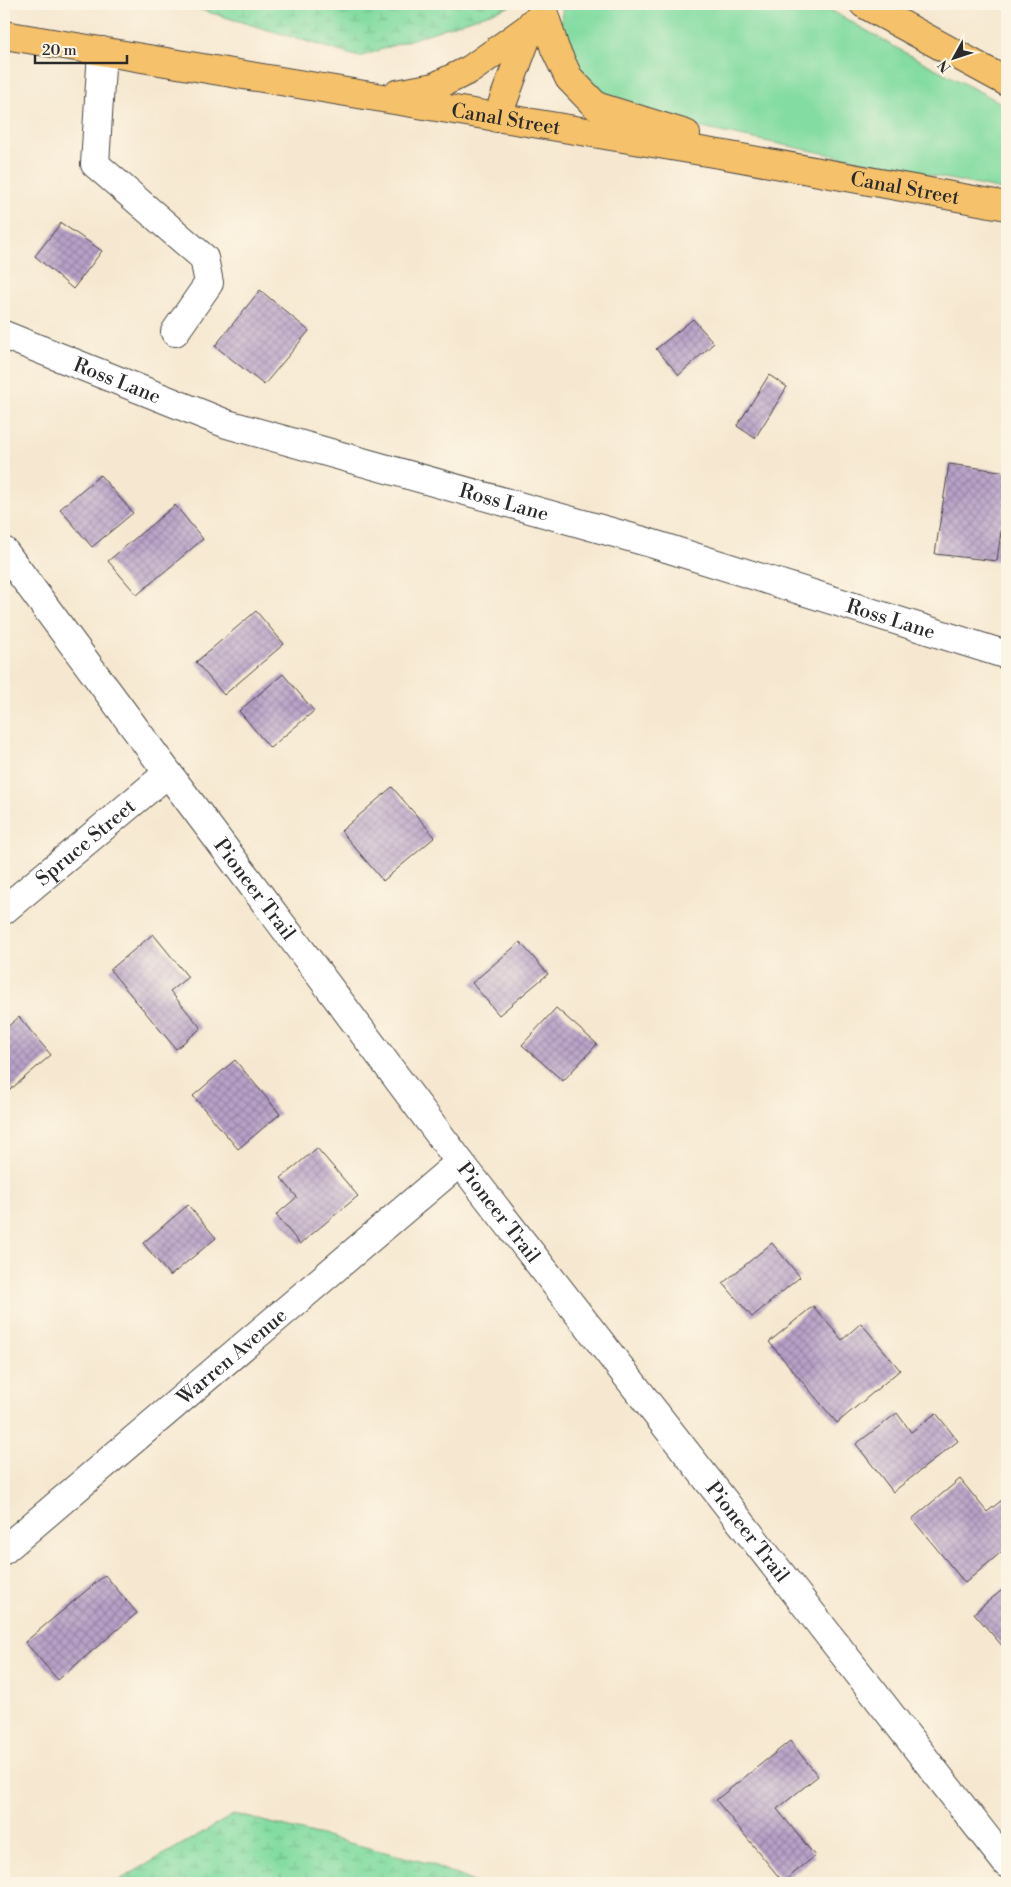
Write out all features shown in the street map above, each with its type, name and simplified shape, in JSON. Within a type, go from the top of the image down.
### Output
[{"type":"main road","points":[[864,4],[1007,82]]},
{"type":"main road","points":[[381,97],[434,87],[471,69],[537,11]]},
{"type":"main road","points":[[497,118],[537,11]]},
{"type":"main road","points":[[537,11],[569,78],[596,106],[699,138],[725,155]]},
{"type":"main road","name":"Canal Street","points":[[4,35],[725,155],[1007,206]]},
{"type":"street","points":[[102,51],[95,164],[204,258],[209,283],[175,332]]},
{"type":"street","name":"Ross Lane","points":[[4,335],[227,424],[647,542],[1007,655]]},
{"type":"street","name":"Pioneer Trail","points":[[4,551],[460,1162],[1007,1864]]},
{"type":"street","name":"Spruce Street","points":[[4,910],[168,773]]},
{"type":"street","name":"Warren Avenue","points":[[4,1550],[460,1162]]},
{"type":"green space","points":[[181,4],[511,4],[511,6],[359,57]]},
{"type":"green space","points":[[563,4],[820,4],[904,52],[1007,106],[1007,191],[711,130],[624,109],[593,95],[559,36]]},
{"type":"green space","points":[[235,1814],[428,1863],[476,1883],[114,1883]]},
{"type":"building","points":[[61,223],[102,251],[73,289],[35,256]]},
{"type":"building","points":[[260,290],[309,331],[264,385],[215,346]]},
{"type":"building","points":[[693,319],[714,343],[679,375],[656,349]]},
{"type":"building","points":[[769,375],[787,387],[755,438],[737,426]]},
{"type":"building","points":[[949,464],[1007,472],[1007,488],[997,561],[935,554]]},
{"type":"building","points":[[100,475],[133,513],[92,547],[60,509]]},
{"type":"building","points":[[175,505],[203,539],[137,595],[108,561]]},
{"type":"building","points":[[256,611],[284,644],[224,695],[196,662]]},
{"type":"building","points":[[283,674],[314,711],[270,748],[239,711]]},
{"type":"building","points":[[392,787],[435,837],[383,881],[341,831]]},
{"type":"building","points":[[153,934],[188,977],[170,991],[201,1028],[176,1049],[110,970]]},
{"type":"building","points":[[520,942],[548,974],[499,1015],[472,983]]},
{"type":"building","points":[[556,1008],[597,1044],[563,1081],[522,1045]]},
{"type":"building","points":[[19,1017],[51,1055],[4,1095],[4,1030]]},
{"type":"building","points":[[235,1060],[280,1114],[238,1149],[193,1096]]},
{"type":"building","points":[[317,1148],[358,1196],[300,1244],[276,1215],[297,1197],[281,1178]]},
{"type":"building","points":[[188,1205],[216,1238],[170,1276],[143,1243]]},
{"type":"building","points":[[772,1243],[800,1277],[752,1317],[723,1283]]},
{"type":"building","points":[[813,1306],[842,1340],[861,1323],[900,1370],[837,1423],[769,1342]]},
{"type":"building","points":[[897,1413],[911,1432],[936,1413],[958,1441],[893,1492],[856,1444]]},
{"type":"building","points":[[960,1479],[987,1512],[1007,1496],[1007,1547],[965,1583],[912,1519]]},
{"type":"building","points":[[105,1575],[137,1613],[58,1680],[25,1642]]},
{"type":"building","points":[[1007,1586],[1007,1645],[1004,1648],[974,1613]]},
{"type":"building","points":[[790,1741],[818,1776],[777,1809],[815,1856],[783,1882],[716,1800]]}]
